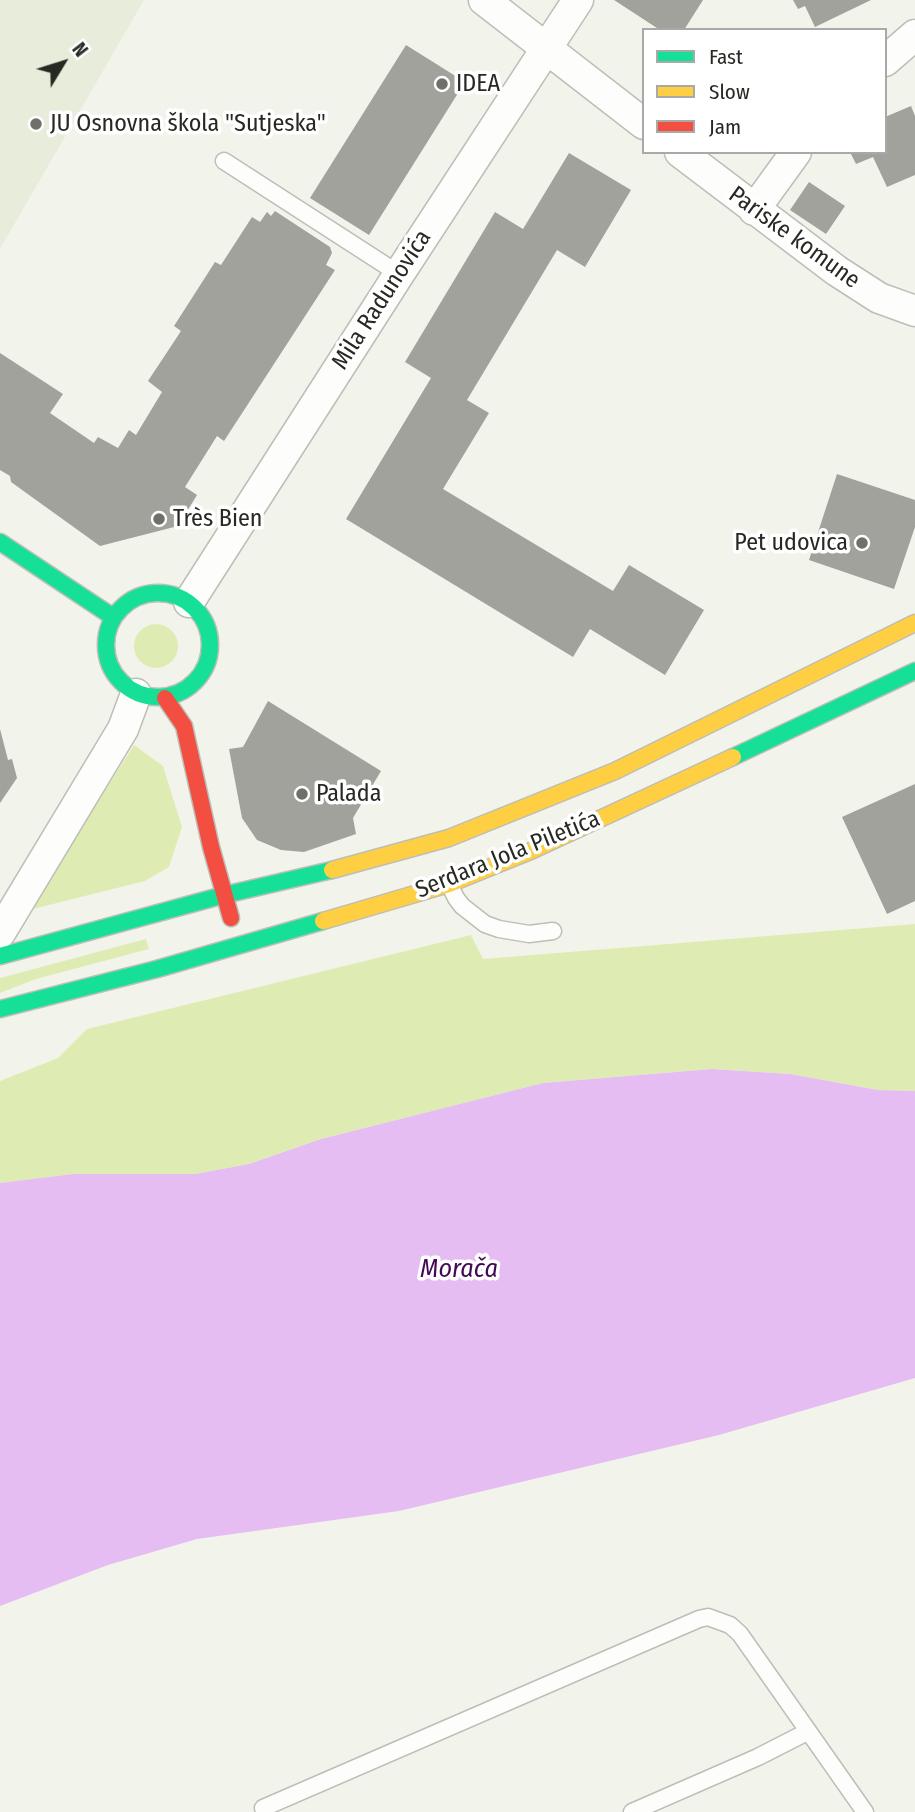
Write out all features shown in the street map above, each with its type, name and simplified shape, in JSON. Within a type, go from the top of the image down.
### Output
[{"type":"main road","points":[[0,542],[113,617]]},
{"type":"main road","points":[[151,696],[183,692],[197,681],[207,665],[211,647],[205,622],[189,602],[173,594],[156,592],[139,596],[124,604],[113,617],[105,638],[107,661],[118,681],[151,696],[184,726],[211,847],[240,943]]},
{"type":"main road","name":"Serdara Jola Piletića","points":[[0,956],[449,838],[614,771],[915,623]]},
{"type":"main road","name":"Serdara Jola Piletića","points":[[0,1009],[157,969],[449,884],[533,850],[915,671]]},
{"type":"street","points":[[484,0],[642,122]]},
{"type":"street","name":"Mila Radunovića","points":[[189,602],[578,0]]},
{"type":"street","name":"Pariske komune","points":[[683,154],[837,271],[879,298],[915,311]]},
{"type":"street","points":[[754,210],[795,154]]},
{"type":"street","points":[[0,933],[124,729],[151,696]]},
{"type":"lane","points":[[224,162],[399,274]]},
{"type":"lane","points":[[449,884],[462,905],[485,924],[529,934],[553,931]]},
{"type":"lane","points":[[263,1808],[699,1619],[719,1620],[740,1634],[865,1812]]},
{"type":"lane","points":[[632,1812],[758,1758],[807,1732]]},
{"type":"shaded area","name":"JU Osnovna škola \"Sutjeska\"","points":[[0,0],[144,0],[0,249]]},
{"type":"green space","points":[[156,624],[165,625],[172,630],[177,637],[177,655],[172,662],[165,667],[156,668],[147,667],[140,662],[135,655],[134,646],[135,637],[140,630],[147,625]]},
{"type":"green space","points":[[134,745],[163,766],[182,827],[169,867],[145,881],[29,910]]},
{"type":"green space","points":[[915,924],[915,1091],[878,1090],[790,1074],[712,1069],[543,1083],[321,1139],[249,1164],[195,1174],[73,1174],[0,1183],[0,1081],[58,1058],[87,1029],[471,935],[483,959]]},
{"type":"green space","points":[[146,939],[149,949],[36,979],[0,993],[0,978]]},
{"type":"water","name":"Morača","points":[[712,1069],[790,1074],[878,1090],[915,1091],[915,1378],[719,1435],[399,1511],[197,1539],[108,1565],[0,1606],[0,1183],[73,1174],[195,1174],[249,1164],[321,1139],[543,1083]]},
{"type":"building","points":[[614,0],[703,0],[685,28],[657,28]]},
{"type":"building","points":[[793,0],[871,0],[815,27],[805,6],[798,9]]},
{"type":"building","points":[[406,45],[465,82],[369,235],[310,198]]},
{"type":"building","points":[[911,106],[915,116],[915,175],[887,187],[873,157],[856,164],[851,154],[887,154],[887,116]]},
{"type":"building","points":[[569,153],[631,190],[585,267],[557,250],[467,400],[489,413],[443,489],[613,591],[629,565],[704,610],[665,675],[590,629],[573,657],[346,519],[431,378],[405,362],[495,212],[523,229]]},
{"type":"building","points":[[809,182],[845,206],[826,234],[790,210]]},
{"type":"building","points":[[275,211],[330,247],[332,253],[326,265],[335,270],[224,441],[217,436],[185,487],[197,495],[178,526],[100,546],[11,482],[10,476],[0,470],[0,353],[63,394],[50,413],[94,443],[98,437],[118,448],[129,430],[136,435],[162,392],[148,381],[181,331],[174,326],[215,262],[221,265],[252,217],[260,222],[267,212],[271,216]]},
{"type":"building","name":"Pet udovica","points":[[837,474],[915,500],[915,527],[894,589],[809,560]]},
{"type":"building","name":"Palada","points":[[268,701],[381,771],[353,818],[356,834],[304,852],[281,850],[257,840],[242,818],[229,749],[243,747]]},
{"type":"building","points":[[0,729],[8,760],[12,759],[17,778],[0,803]]},
{"type":"building","points":[[915,784],[915,901],[887,914],[842,817]]},
{"type":"traffic: fast","points":[[0,542],[113,617]]},
{"type":"traffic: fast","points":[[158,593],[178,597],[195,608],[206,625],[210,645],[206,665],[195,682],[178,693],[158,697],[138,693],[121,682],[110,665],[106,645],[110,625],[121,608],[138,597],[158,593]]},
{"type":"traffic: fast","points":[[733,757],[915,671]]},
{"type":"traffic: fast","points":[[0,956],[224,895],[332,870]]},
{"type":"traffic: fast","points":[[0,1009],[157,969],[323,921]]},
{"type":"traffic: slow","points":[[332,870],[449,838],[615,771],[915,623]]},
{"type":"traffic: slow","points":[[323,921],[449,884],[533,850],[733,757]]},
{"type":"traffic: jam","points":[[165,698],[184,726],[211,847],[231,918]]},
{"type":"place","name":"IDEA","points":[[442,84]]},
{"type":"place","name":"JU Osnovna škola \"Sutjeska\"","points":[[36,124]]},
{"type":"place","name":"Très Bien","points":[[159,519]]},
{"type":"place","name":"Pet udovica","points":[[862,543]]},
{"type":"place","name":"Palada","points":[[302,794]]}]
